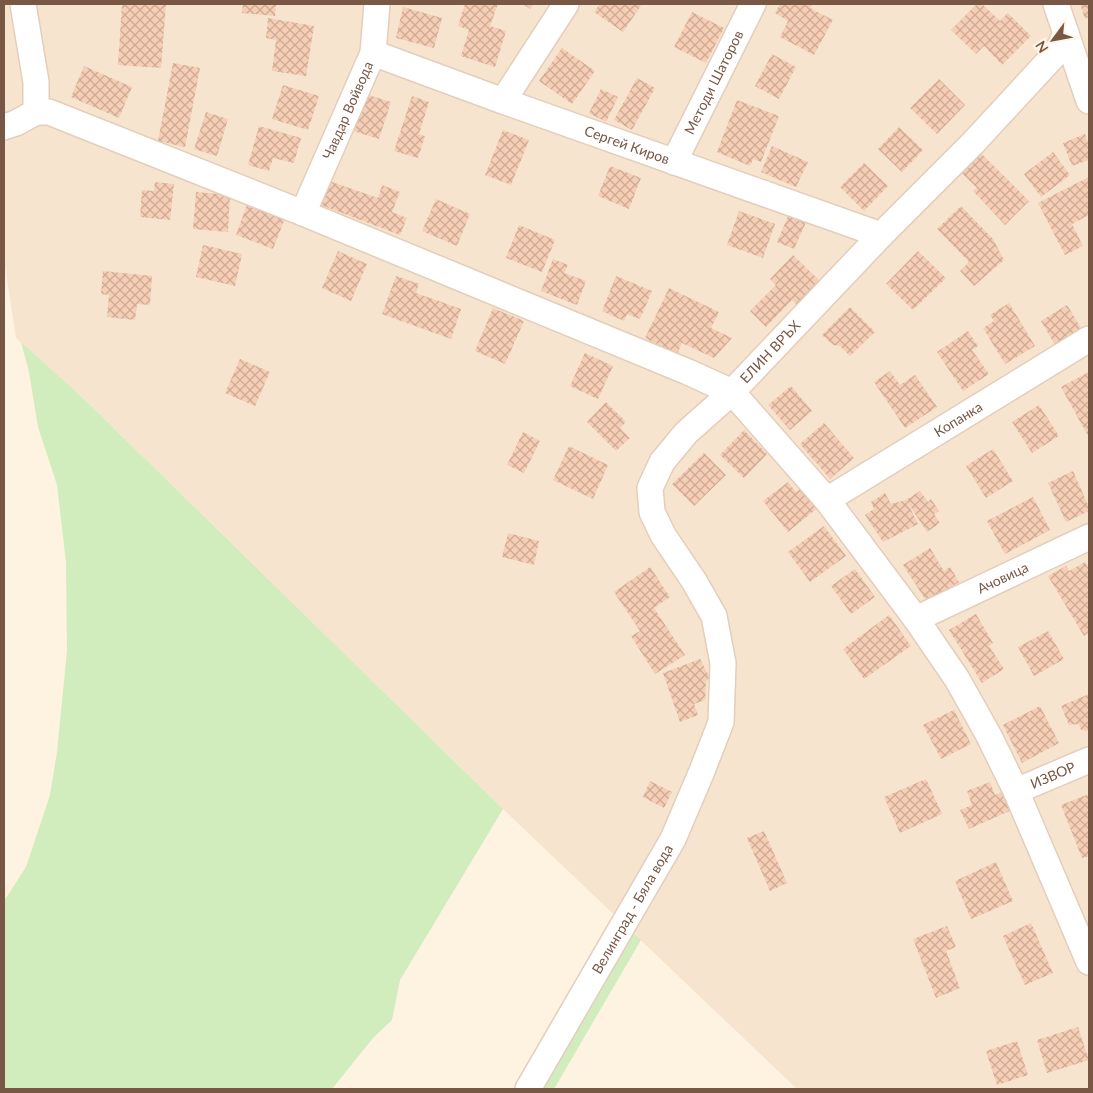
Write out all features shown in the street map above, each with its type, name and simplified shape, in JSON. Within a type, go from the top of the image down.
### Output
[{"type":"street","points":[[23,4],[36,82],[36,112]]},
{"type":"street","name":"Чавдар Войвода","points":[[303,213],[373,53],[377,4]]},
{"type":"street","points":[[503,101],[566,4]]},
{"type":"street","name":"Методи Шаторов","points":[[674,162],[753,4]]},
{"type":"street","points":[[1056,4],[1089,101]]},
{"type":"street","name":"ЕЛИН ВРЪХ","points":[[721,722],[723,663],[714,616],[694,581],[663,535],[652,512],[650,488],[662,462],[686,433],[732,392],[881,235],[974,142],[1058,51],[1066,33]]},
{"type":"street","name":"Сергей Киров","points":[[373,53],[881,235]]},
{"type":"street","points":[[4,127],[36,112],[49,112],[303,213],[688,372],[732,392],[827,500],[916,619],[957,679],[1016,791],[1089,962]]},
{"type":"street","name":"Копанка","points":[[827,500],[1089,339]]},
{"type":"street","name":"Ачовица","points":[[916,619],[1089,537]]},
{"type":"street","name":"Велинград - Бяла вода","points":[[528,1089],[674,838],[721,722]]},
{"type":"street","name":"ИЗВОР","points":[[1016,791],[1089,760]]},
{"type":"shaded area","points":[[4,4],[1089,4],[1089,1089],[797,1089],[503,809],[84,399],[16,338],[4,260]]},
{"type":"green space","points":[[21,342],[84,399],[503,809],[400,980],[392,1020],[373,1038],[332,1089],[4,1089],[4,901],[26,867],[50,795],[57,752],[67,651],[66,562],[57,485],[38,427],[29,372]]},
{"type":"green space","points":[[619,920],[641,940],[554,1089],[522,1089]]},
{"type":"building","points":[[122,4],[166,4],[161,68],[118,65]]},
{"type":"building","points":[[243,4],[276,4],[275,16],[242,13]]},
{"type":"building","points":[[465,4],[498,4],[490,26],[506,31],[495,67],[461,56],[469,30],[458,26]]},
{"type":"building","points":[[523,4],[534,4],[530,9]]},
{"type":"building","points":[[600,4],[642,4],[623,32],[594,12]]},
{"type":"building","points":[[780,4],[813,4],[810,8],[833,20],[814,55],[780,37],[788,21],[775,13]]},
{"type":"building","points":[[977,4],[982,4],[1000,21],[1008,13],[1031,36],[1002,65],[984,46],[976,54],[951,30]]},
{"type":"building","points":[[1080,4],[1089,4],[1089,17],[1085,19]]},
{"type":"building","points":[[403,7],[442,18],[434,48],[396,38]]},
{"type":"building","points":[[692,12],[724,28],[706,63],[674,47]]},
{"type":"building","points":[[268,18],[314,26],[306,76],[272,71],[276,40],[266,38]]},
{"type":"building","points":[[562,48],[595,71],[572,104],[539,81]]},
{"type":"building","points":[[772,54],[796,67],[779,99],[755,86]]},
{"type":"building","points":[[173,63],[200,68],[185,147],[158,141]]},
{"type":"building","points":[[84,66],[132,87],[119,118],[71,97]]},
{"type":"building","points":[[637,78],[655,88],[632,130],[614,120]]},
{"type":"building","points":[[939,79],[965,105],[937,134],[910,108]]},
{"type":"building","points":[[283,85],[319,96],[308,130],[272,119]]},
{"type":"building","points":[[601,89],[618,97],[606,122],[589,113]]},
{"type":"building","points":[[359,92],[391,102],[379,139],[347,129]]},
{"type":"building","points":[[412,96],[429,102],[419,134],[425,136],[418,158],[394,151]]},
{"type":"building","points":[[737,100],[779,116],[761,162],[753,159],[750,166],[717,152]]},
{"type":"building","points":[[206,112],[228,119],[217,156],[194,149]]},
{"type":"building","points":[[259,126],[301,138],[294,163],[273,158],[269,171],[248,165]]},
{"type":"building","points":[[899,127],[923,150],[902,172],[878,149]]},
{"type":"building","points":[[503,130],[529,140],[511,185],[485,175]]},
{"type":"building","points":[[1085,134],[1089,146],[1089,160],[1072,166],[1063,143]]},
{"type":"building","points":[[772,146],[808,162],[796,187],[761,172]]},
{"type":"building","points":[[1053,152],[1070,175],[1041,197],[1024,174]]},
{"type":"building","points":[[981,153],[1029,201],[1005,225],[973,191],[977,188],[962,173]]},
{"type":"building","points":[[864,163],[888,186],[864,211],[840,187]]},
{"type":"building","points":[[610,166],[641,178],[629,209],[598,196]]},
{"type":"building","points":[[1089,177],[1089,215],[1072,224],[1083,246],[1065,255],[1038,203]]},
{"type":"building","points":[[329,181],[378,198],[382,185],[400,192],[392,212],[407,218],[400,235],[321,205]]},
{"type":"building","points":[[155,182],[174,184],[170,220],[140,217],[142,190],[154,191]]},
{"type":"building","points":[[196,192],[230,195],[228,232],[193,229]]},
{"type":"building","points":[[436,199],[470,214],[457,246],[422,231]]},
{"type":"building","points":[[248,202],[286,216],[273,249],[236,235]]},
{"type":"building","points":[[961,206],[993,239],[1004,260],[974,286],[960,271],[969,262],[937,229]]},
{"type":"building","points":[[739,211],[775,224],[763,258],[727,245]]},
{"type":"building","points":[[790,212],[807,220],[794,249],[777,242]]},
{"type":"building","points":[[519,225],[555,240],[542,272],[506,258]]},
{"type":"building","points":[[203,245],[242,254],[235,286],[196,277]]},
{"type":"building","points":[[338,251],[367,264],[351,301],[322,288]]},
{"type":"building","points":[[918,251],[946,278],[913,310],[886,284]]},
{"type":"building","points":[[793,255],[821,282],[798,306],[792,300],[766,327],[750,311],[776,285],[770,279]]},
{"type":"building","points":[[553,259],[568,265],[564,273],[586,281],[577,305],[541,291]]},
{"type":"building","points":[[103,271],[152,276],[150,305],[137,304],[135,320],[107,317],[109,295],[101,294]]},
{"type":"building","points":[[396,276],[419,284],[416,293],[461,309],[451,339],[382,314]]},
{"type":"building","points":[[616,276],[652,291],[640,319],[627,314],[624,321],[602,311]]},
{"type":"building","points":[[669,288],[719,312],[711,328],[732,338],[714,358],[682,343],[677,354],[645,338]]},
{"type":"building","points":[[1009,303],[1035,346],[1005,364],[983,328],[994,321],[990,315]]},
{"type":"building","points":[[1067,305],[1086,336],[1059,352],[1041,321]]},
{"type":"building","points":[[850,307],[875,332],[850,356],[840,346],[833,345],[822,335]]},
{"type":"building","points":[[493,308],[524,321],[505,364],[475,351]]},
{"type":"building","points":[[968,331],[978,346],[972,350],[989,374],[963,391],[937,352]]},
{"type":"building","points":[[585,353],[613,366],[598,399],[570,386]]},
{"type":"building","points":[[240,359],[270,372],[255,406],[225,393]]},
{"type":"building","points":[[890,371],[900,385],[915,375],[937,407],[905,428],[874,382]]},
{"type":"building","points":[[1089,372],[1089,436],[1088,436],[1061,387]]},
{"type":"building","points":[[791,386],[812,411],[790,430],[768,405]]},
{"type":"building","points":[[606,402],[626,422],[620,428],[630,438],[616,451],[587,422]]},
{"type":"building","points":[[1039,405],[1059,436],[1032,453],[1012,422]]},
{"type":"building","points":[[824,423],[854,458],[830,479],[800,444]]},
{"type":"building","points":[[744,430],[767,454],[744,478],[720,455]]},
{"type":"building","points":[[523,432],[540,441],[524,473],[507,465]]},
{"type":"building","points":[[569,446],[608,465],[593,499],[553,480]]},
{"type":"building","points":[[993,449],[1013,481],[986,498],[966,466]]},
{"type":"building","points":[[704,453],[726,475],[694,506],[672,484]]},
{"type":"building","points":[[1073,471],[1089,511],[1066,522],[1048,483]]},
{"type":"building","points":[[788,482],[796,492],[801,488],[820,506],[788,532],[763,501]]},
{"type":"building","points":[[920,491],[928,502],[931,499],[939,511],[934,514],[940,523],[927,532],[906,500]]},
{"type":"building","points":[[885,493],[891,504],[906,500],[918,524],[883,542],[865,515],[874,509],[871,502]]},
{"type":"building","points":[[1033,497],[1050,530],[1005,554],[987,521]]},
{"type":"building","points":[[824,526],[846,556],[810,582],[788,552]]},
{"type":"building","points":[[508,533],[539,541],[534,565],[502,557]]},
{"type":"building","points":[[930,548],[944,571],[950,567],[959,582],[927,602],[903,565]]},
{"type":"building","points":[[1085,562],[1089,569],[1089,632],[1084,636],[1048,576],[1066,566],[1069,571]]},
{"type":"building","points":[[650,567],[670,597],[654,608],[685,655],[655,674],[631,636],[640,631],[614,592]]},
{"type":"building","points":[[855,569],[875,597],[851,614],[831,586]]},
{"type":"building","points":[[976,614],[993,643],[989,646],[1004,669],[982,683],[949,630]]},
{"type":"building","points":[[889,615],[911,646],[864,679],[843,649]]},
{"type":"building","points":[[1048,631],[1064,659],[1034,676],[1018,647]]},
{"type":"building","points":[[700,659],[710,678],[706,681],[705,700],[694,704],[698,715],[680,722],[663,673]]},
{"type":"building","points":[[1089,694],[1089,731],[1081,730],[1079,724],[1069,725],[1061,706]]},
{"type":"building","points":[[1040,706],[1059,743],[1022,763],[1003,725]]},
{"type":"building","points":[[954,710],[971,744],[941,759],[923,725]]},
{"type":"building","points":[[926,779],[942,814],[900,833],[884,797]]},
{"type":"building","points":[[650,781],[672,792],[664,808],[643,797]]},
{"type":"building","points":[[990,782],[995,795],[1006,790],[1014,809],[969,829],[960,810],[972,805],[967,791]]},
{"type":"building","points":[[1089,794],[1089,856],[1082,858],[1061,805]]},
{"type":"building","points":[[764,831],[787,883],[770,891],[747,838]]},
{"type":"building","points":[[996,862],[1013,901],[971,919],[955,881]]},
{"type":"building","points":[[1031,923],[1053,973],[1025,985],[1003,936]]},
{"type":"building","points":[[947,926],[956,947],[946,951],[960,988],[936,998],[913,939]]},
{"type":"building","points":[[1078,1027],[1089,1060],[1047,1073],[1037,1040]]},
{"type":"building","points":[[1017,1041],[1028,1075],[997,1085],[986,1051]]}]
